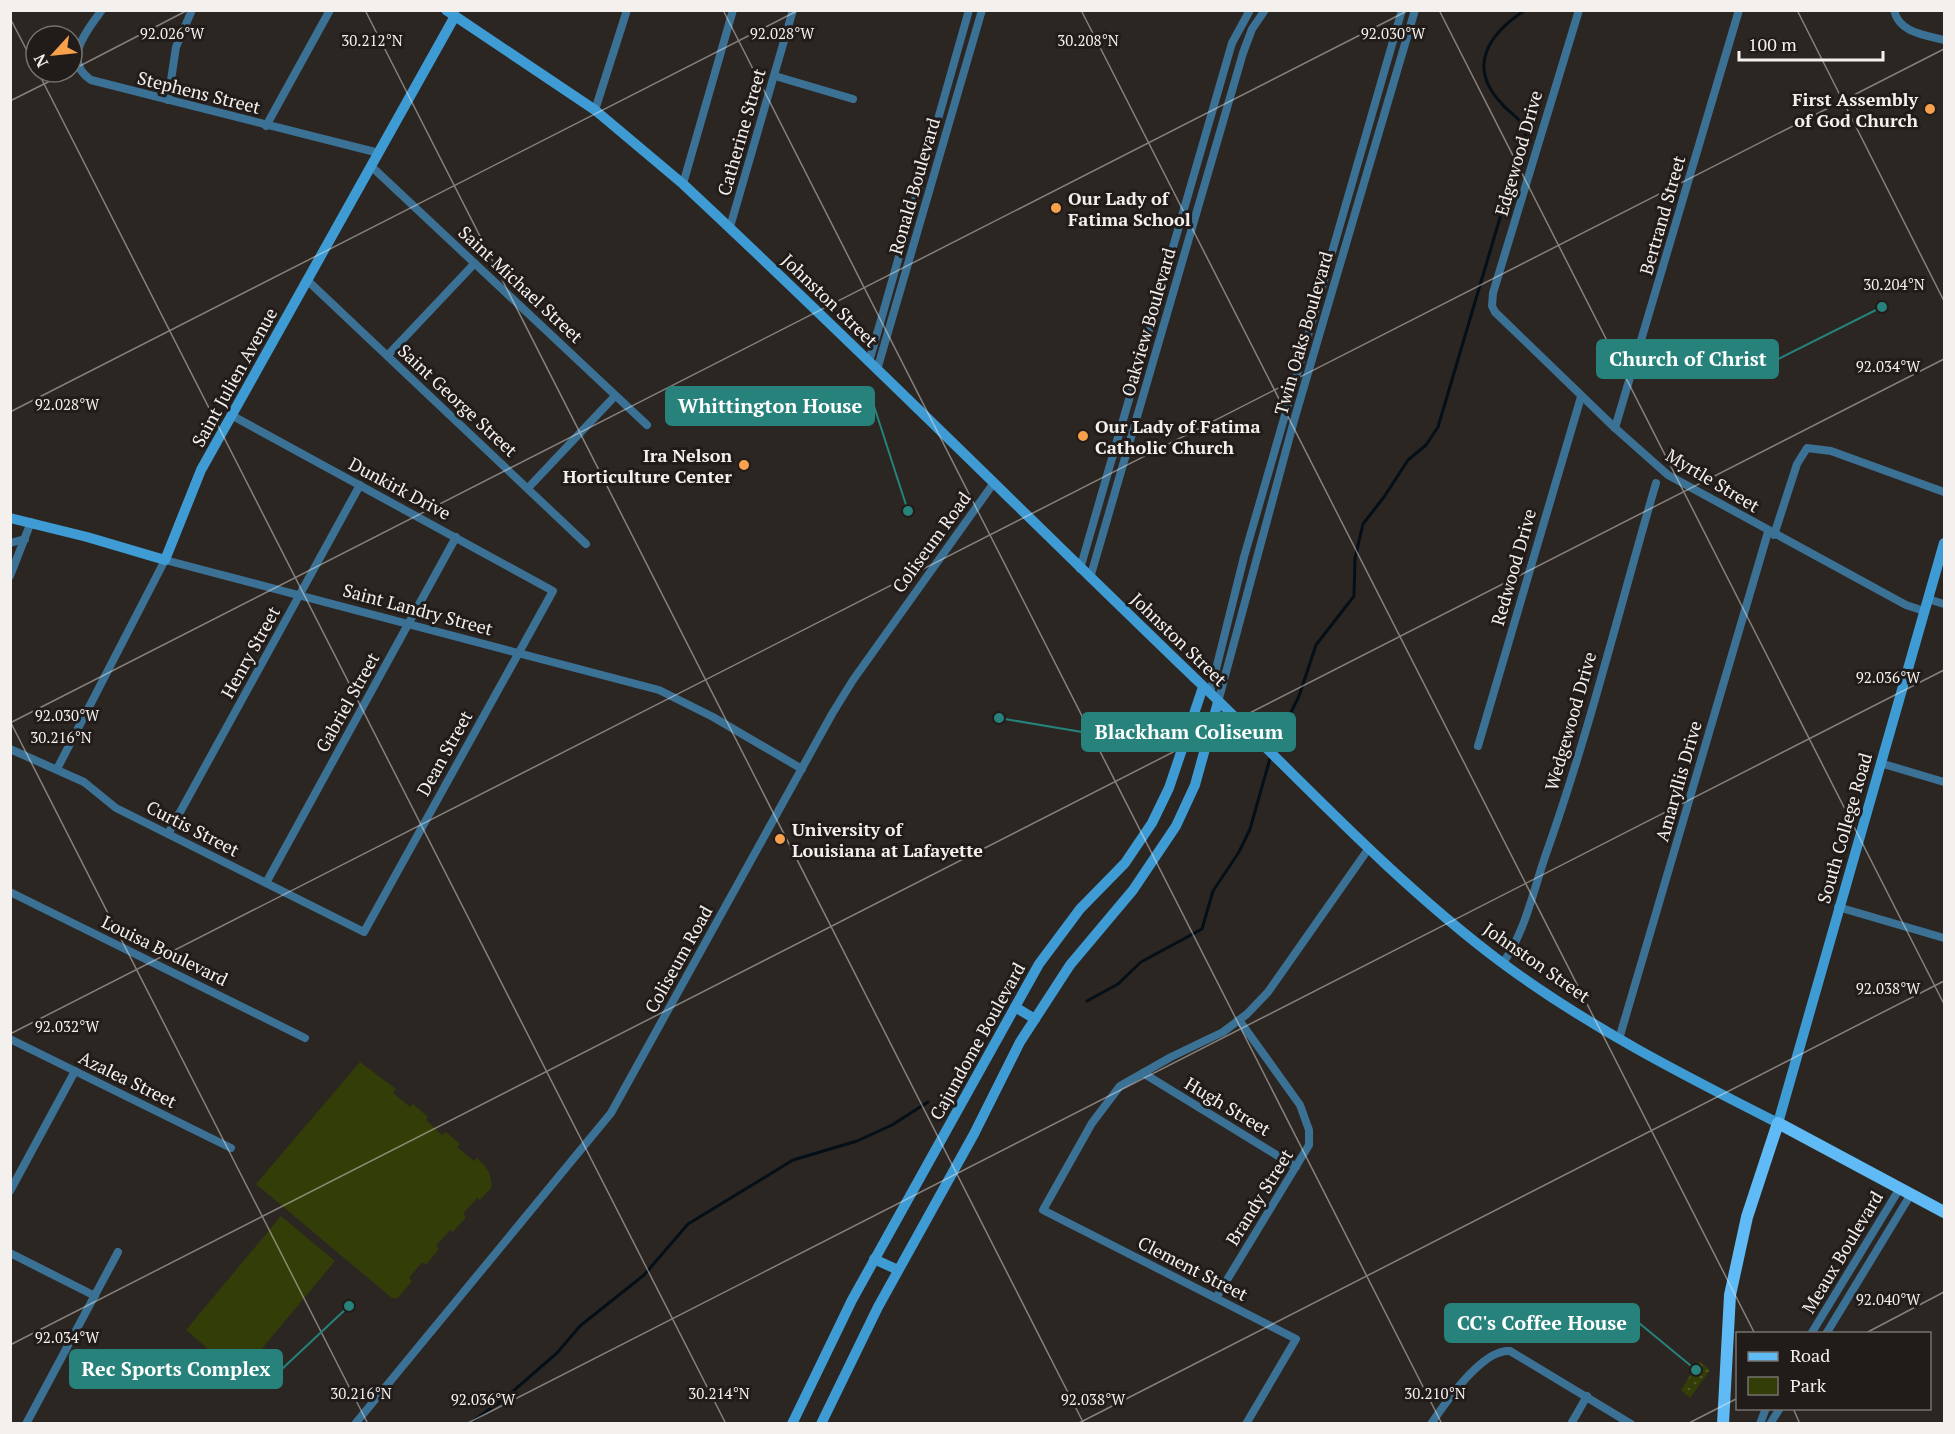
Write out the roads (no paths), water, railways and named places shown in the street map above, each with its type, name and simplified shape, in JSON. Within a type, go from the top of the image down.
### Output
[{"type":"main road","name":"Johnston Street","points":[[1778,1123],[1944,1212]]},
{"type":"main road","points":[[1723,1424],[1730,1295],[1748,1217],[1778,1123]]},
{"type":"street","name":"Stephens Street","points":[[102,10],[78,46],[79,65],[85,76],[102,84],[379,153]]},
{"type":"street","points":[[168,100],[176,47],[192,10]]},
{"type":"street","points":[[266,126],[330,10]]},
{"type":"street","points":[[595,110],[627,10]]},
{"type":"street","points":[[683,184],[733,10]]},
{"type":"street","name":"Catherine Street","points":[[729,227],[794,10]]},
{"type":"street","name":"Ronald Boulevard","points":[[873,366],[909,219],[969,10]]},
{"type":"street","name":"Ronald Boulevard","points":[[873,366],[921,223],[982,10]]},
{"type":"street","name":"Oakview Boulevard","points":[[1080,569],[1232,43],[1250,10]]},
{"type":"street","name":"Oakview Boulevard","points":[[1090,578],[1243,53],[1252,29],[1265,10]]},
{"type":"street","name":"Twin Oaks Boulevard","points":[[1207,690],[1402,10]]},
{"type":"street","name":"Twin Oaks Boulevard","points":[[1218,702],[1295,417],[1415,10]]},
{"type":"street","name":"Edgewood Drive","points":[[1492,306],[1534,153],[1578,10]]},
{"type":"street","name":"Bertrand Street","points":[[1615,428],[1739,10]]},
{"type":"street","points":[[1894,10],[1896,20],[1904,27],[1944,40]]},
{"type":"street","name":"Johnston Street","points":[[453,12],[595,110],[683,184],[1256,740],[1434,909],[1503,963],[1619,1039],[1778,1123]]},
{"type":"street","name":"Saint Julien Avenue","points":[[57,768],[165,560],[201,470],[372,166],[453,12]]},
{"type":"street","points":[[951,73],[963,76]]},
{"type":"street","points":[[775,76],[853,99]]},
{"type":"street","name":"Saint Michael Street","points":[[372,166],[647,425]]},
{"type":"street","points":[[909,219],[921,223]]},
{"type":"street","points":[[388,355],[474,264]]},
{"type":"street","name":"Saint George Street","points":[[307,280],[586,544]]},
{"type":"street","name":"Myrtle Street","points":[[1492,306],[1495,312],[1581,397],[1668,475],[1906,605],[1924,611]]},
{"type":"street","points":[[528,488],[615,396]]},
{"type":"street","name":"Redwood Drive","points":[[1478,746],[1581,397]]},
{"type":"street","name":"Dunkirk Drive","points":[[231,415],[553,591]]},
{"type":"street","name":"Amaryllis Drive","points":[[1619,1039],[1771,533],[1797,464],[1807,448],[1831,451],[1944,492]]},
{"type":"street","name":"Wedgewood Drive","points":[[1503,963],[1514,947],[1528,914],[1559,819],[1656,483]]},
{"type":"street","name":"Coliseum Road","points":[[356,1424],[611,1113],[801,769],[853,680],[993,484]]},
{"type":"street","name":"Henry Street","points":[[168,834],[360,485]]},
{"type":"street","name":"Saint Landry Street","points":[[10,518],[659,690],[713,717],[801,769]]},
{"type":"street","points":[[10,576],[31,522]]},
{"type":"street","name":"Gabriel Street","points":[[266,883],[456,537]]},
{"type":"street","points":[[10,543],[24,539]]},
{"type":"street","name":"South College Road","points":[[1778,1123],[1944,543]]},
{"type":"street","name":"Dean Street","points":[[364,932],[553,591]]},
{"type":"street","points":[[1928,599],[1944,604]]},
{"type":"street","name":"Cajundome Boulevard","points":[[792,1424],[817,1369],[874,1259],[1059,935],[1125,863],[1152,823],[1169,788],[1207,690]]},
{"type":"street","points":[[821,1424],[898,1270],[1035,1018],[1070,964],[1133,890],[1176,826],[1195,785],[1218,702]]},
{"type":"street","name":"Curtis Street","points":[[10,749],[57,768],[84,782],[116,808],[364,932]]},
{"type":"street","points":[[1880,763],[1944,782]]},
{"type":"street","points":[[1143,1074],[1171,1057],[1215,1037],[1239,1020],[1268,992],[1369,848]]},
{"type":"street","name":"Louisa Boulevard","points":[[10,892],[305,1038]]},
{"type":"street","points":[[1838,907],[1944,939]]},
{"type":"street","points":[[1016,1007],[1035,1018]]},
{"type":"street","name":"Brandy Street","points":[[1216,1298],[1309,1145],[1309,1130],[1300,1105],[1239,1020]]},
{"type":"street","name":"Azalea Street","points":[[10,1039],[231,1148]]},
{"type":"street","points":[[10,1191],[75,1071]]},
{"type":"street","name":"Hugh Street","points":[[1143,1074],[1296,1167]]},
{"type":"street","name":"Clement Street","points":[[1143,1074],[1126,1082],[1110,1098],[1092,1123],[1043,1210],[1296,1339],[1246,1424]]},
{"type":"street","name":"Meaux Boulevard","points":[[1812,1332],[1905,1191]]},
{"type":"street","name":"Meaux Boulevard","points":[[1827,1332],[1905,1191]]},
{"type":"street","points":[[26,1424],[118,1252]]},
{"type":"street","points":[[10,1254],[94,1296]]},
{"type":"street","points":[[874,1259],[898,1270]]},
{"type":"street","points":[[1431,1424],[1471,1374],[1500,1351],[1510,1351],[1631,1424]]},
{"type":"street","points":[[1570,1424],[1587,1396]]},
{"type":"street","points":[[1770,1424],[1779,1410]]},
{"type":"waterway","points":[[1273,749],[1299,696],[1316,645],[1354,596],[1355,558],[1363,524],[1408,460],[1426,445],[1438,427],[1502,211],[1524,151],[1523,127],[1491,90],[1485,77],[1484,64],[1492,40],[1501,29],[1525,10]]},
{"type":"waterway","points":[[1087,1001],[1118,984],[1141,962],[1202,929],[1213,891],[1239,852],[1250,829],[1271,755]]},
{"type":"waterway","points":[[469,1424],[505,1398],[557,1353],[580,1326],[644,1275],[688,1224],[793,1160],[857,1141],[892,1125],[928,1102]]},
{"type":"place","name":"First Assembly of God Church","points":[[1930,109]]},
{"type":"place","name":"Our Lady of Fatima School","points":[[1056,208]]},
{"type":"place","name":"Church of Christ","points":[[1882,307]]},
{"type":"place","name":"Our Lady of Fatima Catholic Church","points":[[1083,436]]},
{"type":"place","name":"Ira Nelson Horticulture Center","points":[[744,465]]},
{"type":"place","name":"Whittington House","points":[[908,511]]},
{"type":"place","name":"Blackham Coliseum","points":[[999,718]]},
{"type":"place","name":"University of Louisiana at Lafayette","points":[[780,839]]},
{"type":"place","name":"Rec Sports Complex","points":[[349,1306]]},
{"type":"place","name":"CC's Coffee House","points":[[1696,1370]]}]
